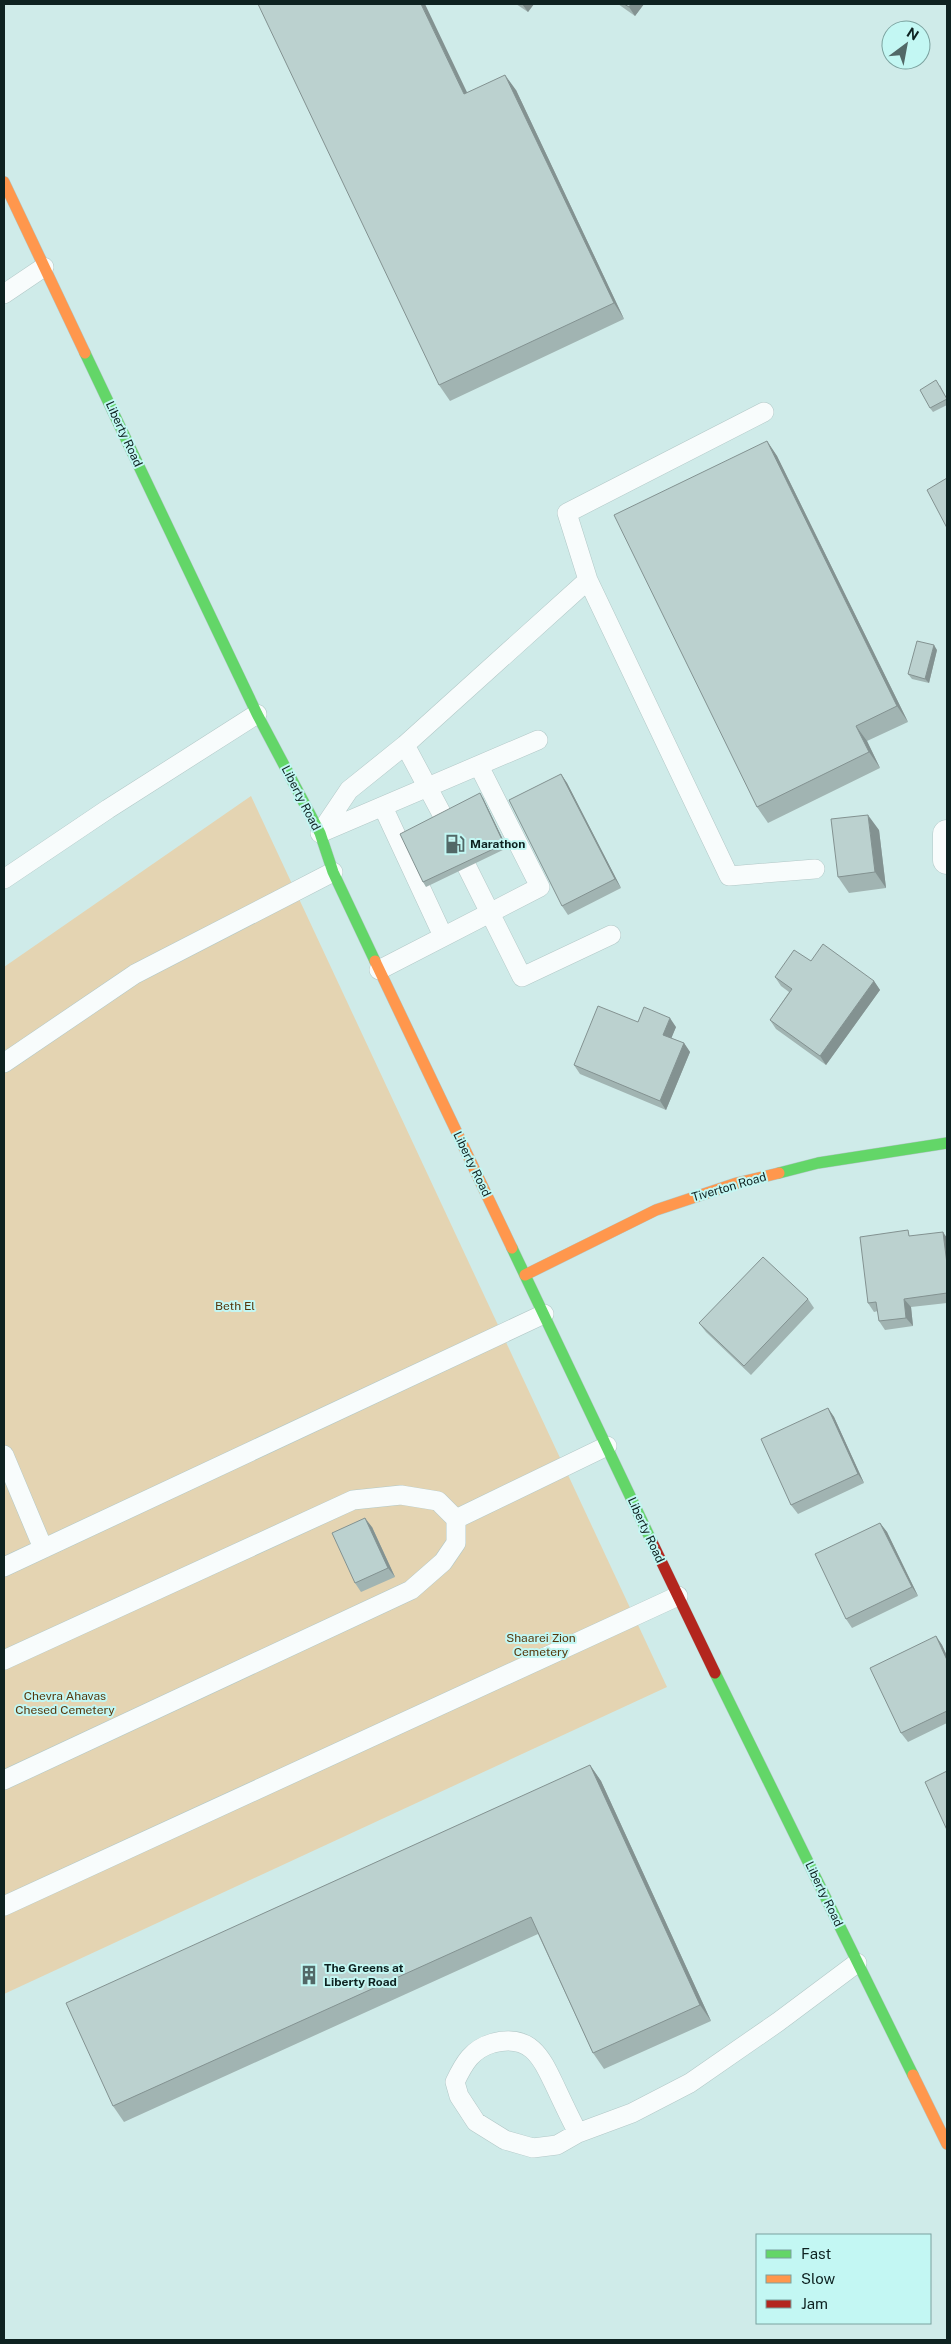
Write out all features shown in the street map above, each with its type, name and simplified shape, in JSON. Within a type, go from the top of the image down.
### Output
[{"type":"main road","name":"Liberty Road","points":[[4,182],[257,714],[320,833],[333,872],[678,1596],[947,2144]]},
{"type":"main road","name":"Tiverton Road","points":[[525,1275],[656,1210],[737,1183],[818,1163],[947,1143]]},
{"type":"street","points":[[947,834],[947,860]]},
{"type":"lane","points":[[4,294],[44,267]]},
{"type":"lane","points":[[764,412],[567,513],[588,580],[728,876],[815,869]]},
{"type":"lane","points":[[320,833],[349,790],[405,746],[588,580]]},
{"type":"lane","points":[[4,879],[108,809],[257,714]]},
{"type":"lane","points":[[320,833],[538,740]]},
{"type":"lane","points":[[405,746],[444,818]]},
{"type":"lane","points":[[379,970],[540,887],[479,766]]},
{"type":"lane","points":[[383,807],[443,936]]},
{"type":"lane","points":[[467,867],[522,977],[611,935]]},
{"type":"lane","points":[[4,1063],[135,974],[333,872]]},
{"type":"lane","points":[[4,1566],[544,1314]]},
{"type":"lane","points":[[456,1519],[607,1446]]},
{"type":"lane","points":[[4,1455],[43,1548]]},
{"type":"lane","points":[[4,1660],[353,1500],[401,1495],[438,1501],[456,1519],[456,1543],[443,1562],[411,1590],[4,1780]]},
{"type":"lane","points":[[4,1906],[678,1596]]},
{"type":"lane","points":[[578,2133],[540,2056],[528,2045],[516,2041],[503,2041],[486,2046],[468,2057],[455,2082],[459,2096],[476,2122],[505,2140],[533,2148],[558,2145],[578,2133],[632,2113],[690,2083],[778,2022],[858,1963]]},
{"type":"green space","points":[[251,796],[667,1687],[4,1994],[4,967]]},
{"type":"building","points":[[258,4],[421,4],[464,94],[505,75],[614,303],[439,385]]},
{"type":"building","points":[[936,380],[947,399],[930,408],[920,390]]},
{"type":"building","points":[[767,441],[897,706],[856,726],[869,752],[757,807],[614,515]]},
{"type":"building","points":[[947,478],[947,528],[927,490]]},
{"type":"building","points":[[917,641],[934,645],[925,679],[908,674]]},
{"type":"building","points":[[561,774],[615,879],[562,906],[509,800]]},
{"type":"building","name":"Marathon","points":[[480,793],[504,844],[423,882],[400,834]]},
{"type":"building","points":[[868,815],[875,872],[838,877],[831,819]]},
{"type":"building","points":[[823,944],[874,981],[820,1056],[770,1020],[792,989],[775,977],[794,950],[811,961]]},
{"type":"building","points":[[598,1006],[638,1022],[644,1007],[670,1018],[663,1035],[684,1043],[660,1101],[574,1065]]},
{"type":"building","points":[[908,1230],[909,1236],[943,1232],[947,1264],[947,1293],[904,1299],[906,1318],[879,1321],[876,1302],[868,1303],[860,1237]]},
{"type":"building","points":[[763,1257],[808,1299],[744,1366],[699,1323]]},
{"type":"building","points":[[828,1408],[858,1474],[791,1505],[761,1439]]},
{"type":"building","points":[[365,1518],[388,1568],[355,1583],[332,1533]]},
{"type":"building","points":[[880,1523],[912,1587],[846,1619],[815,1554]]},
{"type":"building","points":[[936,1636],[947,1660],[947,1711],[901,1733],[870,1668]]},
{"type":"building","name":"The Greens at Liberty Road","points":[[590,1765],[700,2005],[593,2053],[531,1917],[113,2106],[66,2003]]},
{"type":"building","points":[[947,1771],[947,1830],[925,1782]]},
{"type":"traffic: fast","points":[[85,353],[257,714],[320,833],[333,872],[375,961]]},
{"type":"traffic: fast","points":[[779,1173],[818,1163],[947,1143]]},
{"type":"traffic: fast","points":[[512,1248],[652,1542]]},
{"type":"traffic: fast","points":[[715,1673],[913,2075]]},
{"type":"traffic: slow","points":[[4,182],[85,353]]},
{"type":"traffic: slow","points":[[375,961],[512,1248]]},
{"type":"traffic: slow","points":[[525,1275],[656,1210],[737,1183],[779,1173]]},
{"type":"traffic: slow","points":[[913,2075],[947,2144]]},
{"type":"traffic: jam","points":[[652,1542],[715,1673]]},
{"type":"place","name":"Marathon","points":[[455,844]]},
{"type":"place","name":"The Greens at Liberty Road","points":[[309,1975]]},
{"type":"park label","name":"Beth El","points":[[235,1306]]},
{"type":"park label","name":"Shaarei Zion Cemetery","points":[[541,1645]]},
{"type":"park label","name":"Chevra Ahavas Chesed Cemetery","points":[[65,1703]]}]
